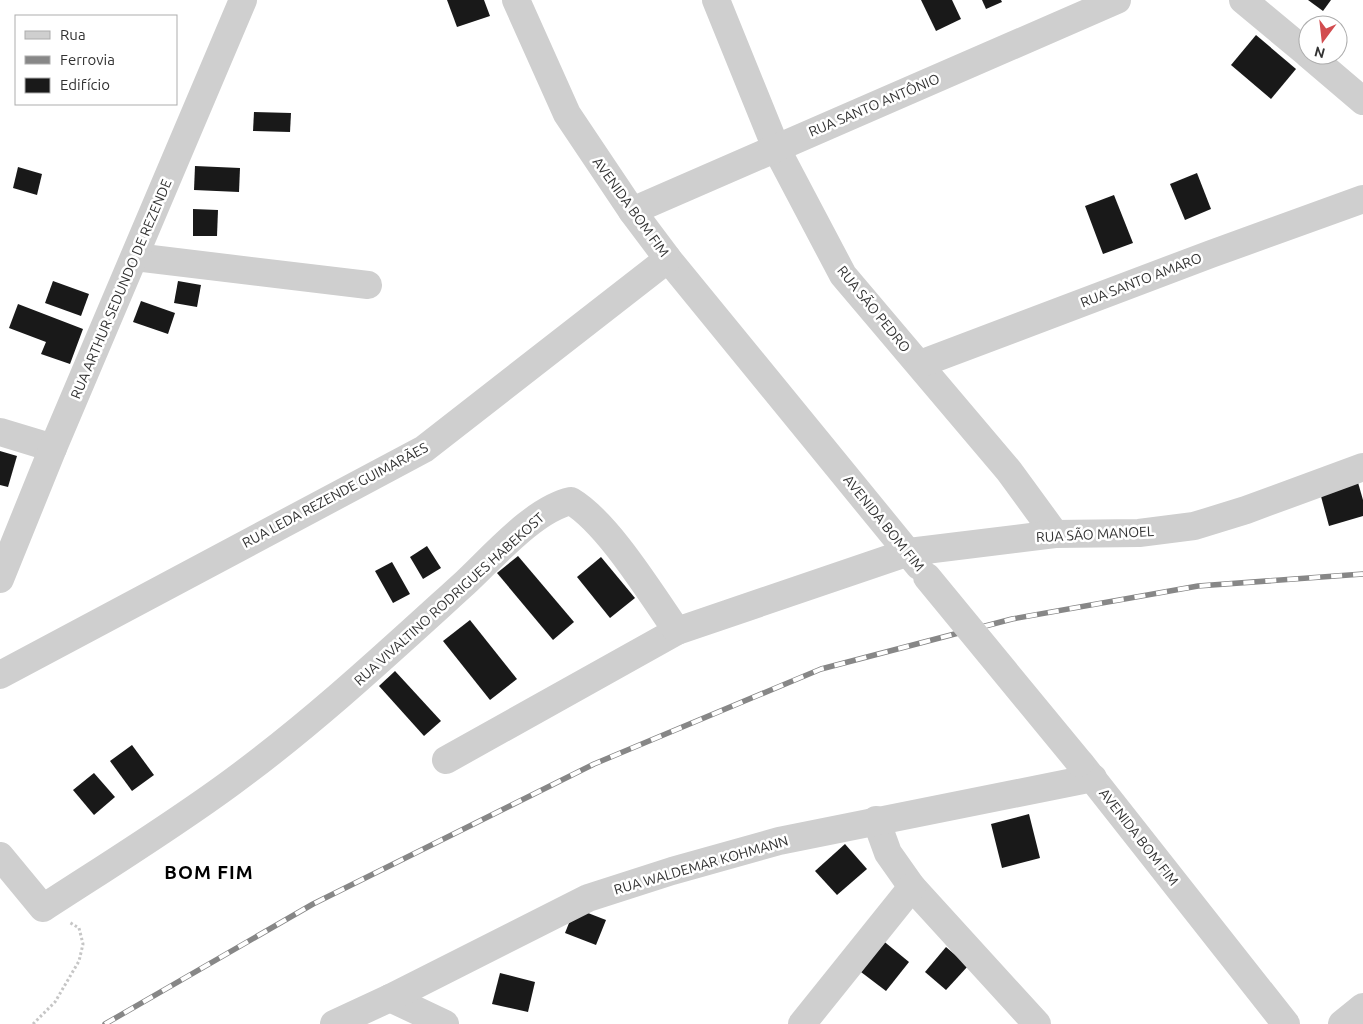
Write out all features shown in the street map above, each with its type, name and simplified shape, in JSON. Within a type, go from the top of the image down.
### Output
[{"type":"street","name":"RUA ARTHUR SEDUNDO DE REZENDE","points":[[0,579],[53,448],[243,0]]},
{"type":"street","name":"AVENIDA BOM FIM","points":[[516,0],[566,114],[632,211],[668,259],[1086,771],[1286,1024]]},
{"type":"street","name":"RUA SÃO PEDRO","points":[[716,0],[776,148],[843,275],[1009,471],[1055,534]]},
{"type":"street","name":"RUA SANTO ANTÔNIO","points":[[632,211],[1117,0]]},
{"type":"street","points":[[1243,0],[1298,47]]},
{"type":"street","points":[[1320,65],[1363,101]]},
{"type":"street","name":"RUA SANTO AMARO","points":[[920,364],[1211,254],[1363,199]]},
{"type":"street","points":[[135,258],[368,285]]},
{"type":"street","name":"RUA LEDA REZENDE GUIMARÃES","points":[[0,675],[424,449],[668,259]]},
{"type":"street","points":[[0,432],[53,448]]},
{"type":"street","name":"RUA SÃO MANOEL","points":[[908,552],[1055,534],[1139,533],[1194,526],[1246,510],[1363,467]]},
{"type":"street","name":"RUA VIVALTINO RODRIGUES HABEKOST","points":[[42,908],[209,798],[296,732],[357,681],[524,528],[557,504],[572,501],[585,509],[612,540],[677,631]]},
{"type":"street","points":[[446,760],[677,631],[908,552]]},
{"type":"street","name":"RUA WALDEMAR KOHMANN","points":[[334,1024],[390,998],[588,898],[672,871],[779,841],[1086,771]]},
{"type":"street","points":[[876,820],[888,854],[912,887],[1037,1024]]},
{"type":"street","points":[[0,856],[42,908]]},
{"type":"street","points":[[802,1024],[912,887]]},
{"type":"street","points":[[390,998],[445,1024]]},
{"type":"street","points":[[1342,1024],[1363,1008]]},
{"type":"path","points":[[33,1024],[55,1002],[79,960],[83,944],[79,928],[42,908]]},
{"type":"building","points":[[447,0],[484,0],[490,16],[457,27]]},
{"type":"building","points":[[921,0],[952,0],[961,19],[936,31]]},
{"type":"building","points":[[982,0],[1001,0],[1002,2],[986,9]]},
{"type":"building","points":[[1308,0],[1331,0],[1323,11]]},
{"type":"building","points":[[1256,35],[1296,69],[1271,99],[1231,65]]},
{"type":"building","points":[[254,112],[291,113],[290,132],[253,131]]},
{"type":"building","points":[[195,166],[240,168],[239,192],[194,190]]},
{"type":"building","points":[[18,167],[42,174],[37,195],[13,188]]},
{"type":"building","points":[[1197,173],[1211,209],[1185,220],[1170,184]]},
{"type":"building","points":[[1114,195],[1133,243],[1103,254],[1085,206]]},
{"type":"building","points":[[193,209],[218,210],[217,236],[193,236]]},
{"type":"building","points":[[53,281],[89,294],[81,316],[45,303]]},
{"type":"building","points":[[178,281],[201,285],[197,307],[174,303]]},
{"type":"building","points":[[141,301],[175,313],[168,334],[133,322]]},
{"type":"building","points":[[18,304],[83,329],[70,364],[41,354],[46,342],[9,328]]},
{"type":"building","points":[[0,451],[17,456],[8,487],[0,485]]},
{"type":"building","points":[[1357,479],[1363,500],[1363,516],[1329,526],[1319,489]]},
{"type":"building","points":[[427,546],[441,568],[423,579],[410,557]]},
{"type":"building","points":[[518,556],[574,622],[553,640],[497,573]]},
{"type":"building","points":[[601,557],[635,598],[610,618],[577,577]]},
{"type":"building","points":[[392,562],[410,594],[393,603],[375,571]]},
{"type":"building","points":[[470,620],[517,679],[490,700],[443,641]]},
{"type":"building","points":[[395,671],[441,721],[424,736],[379,686]]},
{"type":"building","points":[[132,745],[154,775],[132,791],[110,761]]},
{"type":"building","points":[[94,773],[115,797],[94,815],[73,790]]},
{"type":"building","points":[[1029,814],[1040,858],[1002,868],[991,824]]},
{"type":"building","points":[[845,844],[867,869],[837,895],[815,871]]},
{"type":"building","points":[[575,908],[606,920],[596,945],[565,933]]},
{"type":"building","points":[[881,939],[909,962],[886,991],[857,969]]},
{"type":"building","points":[[946,947],[968,966],[946,990],[925,972]]},
{"type":"building","points":[[500,973],[535,982],[528,1012],[492,1004]]},
{"type":"railway","points":[[105,1024],[313,904],[594,764],[821,669],[1012,619],[1198,586],[1363,574]]},
{"type":"district","name":"BOM FIM","points":[[209,872]]}]
